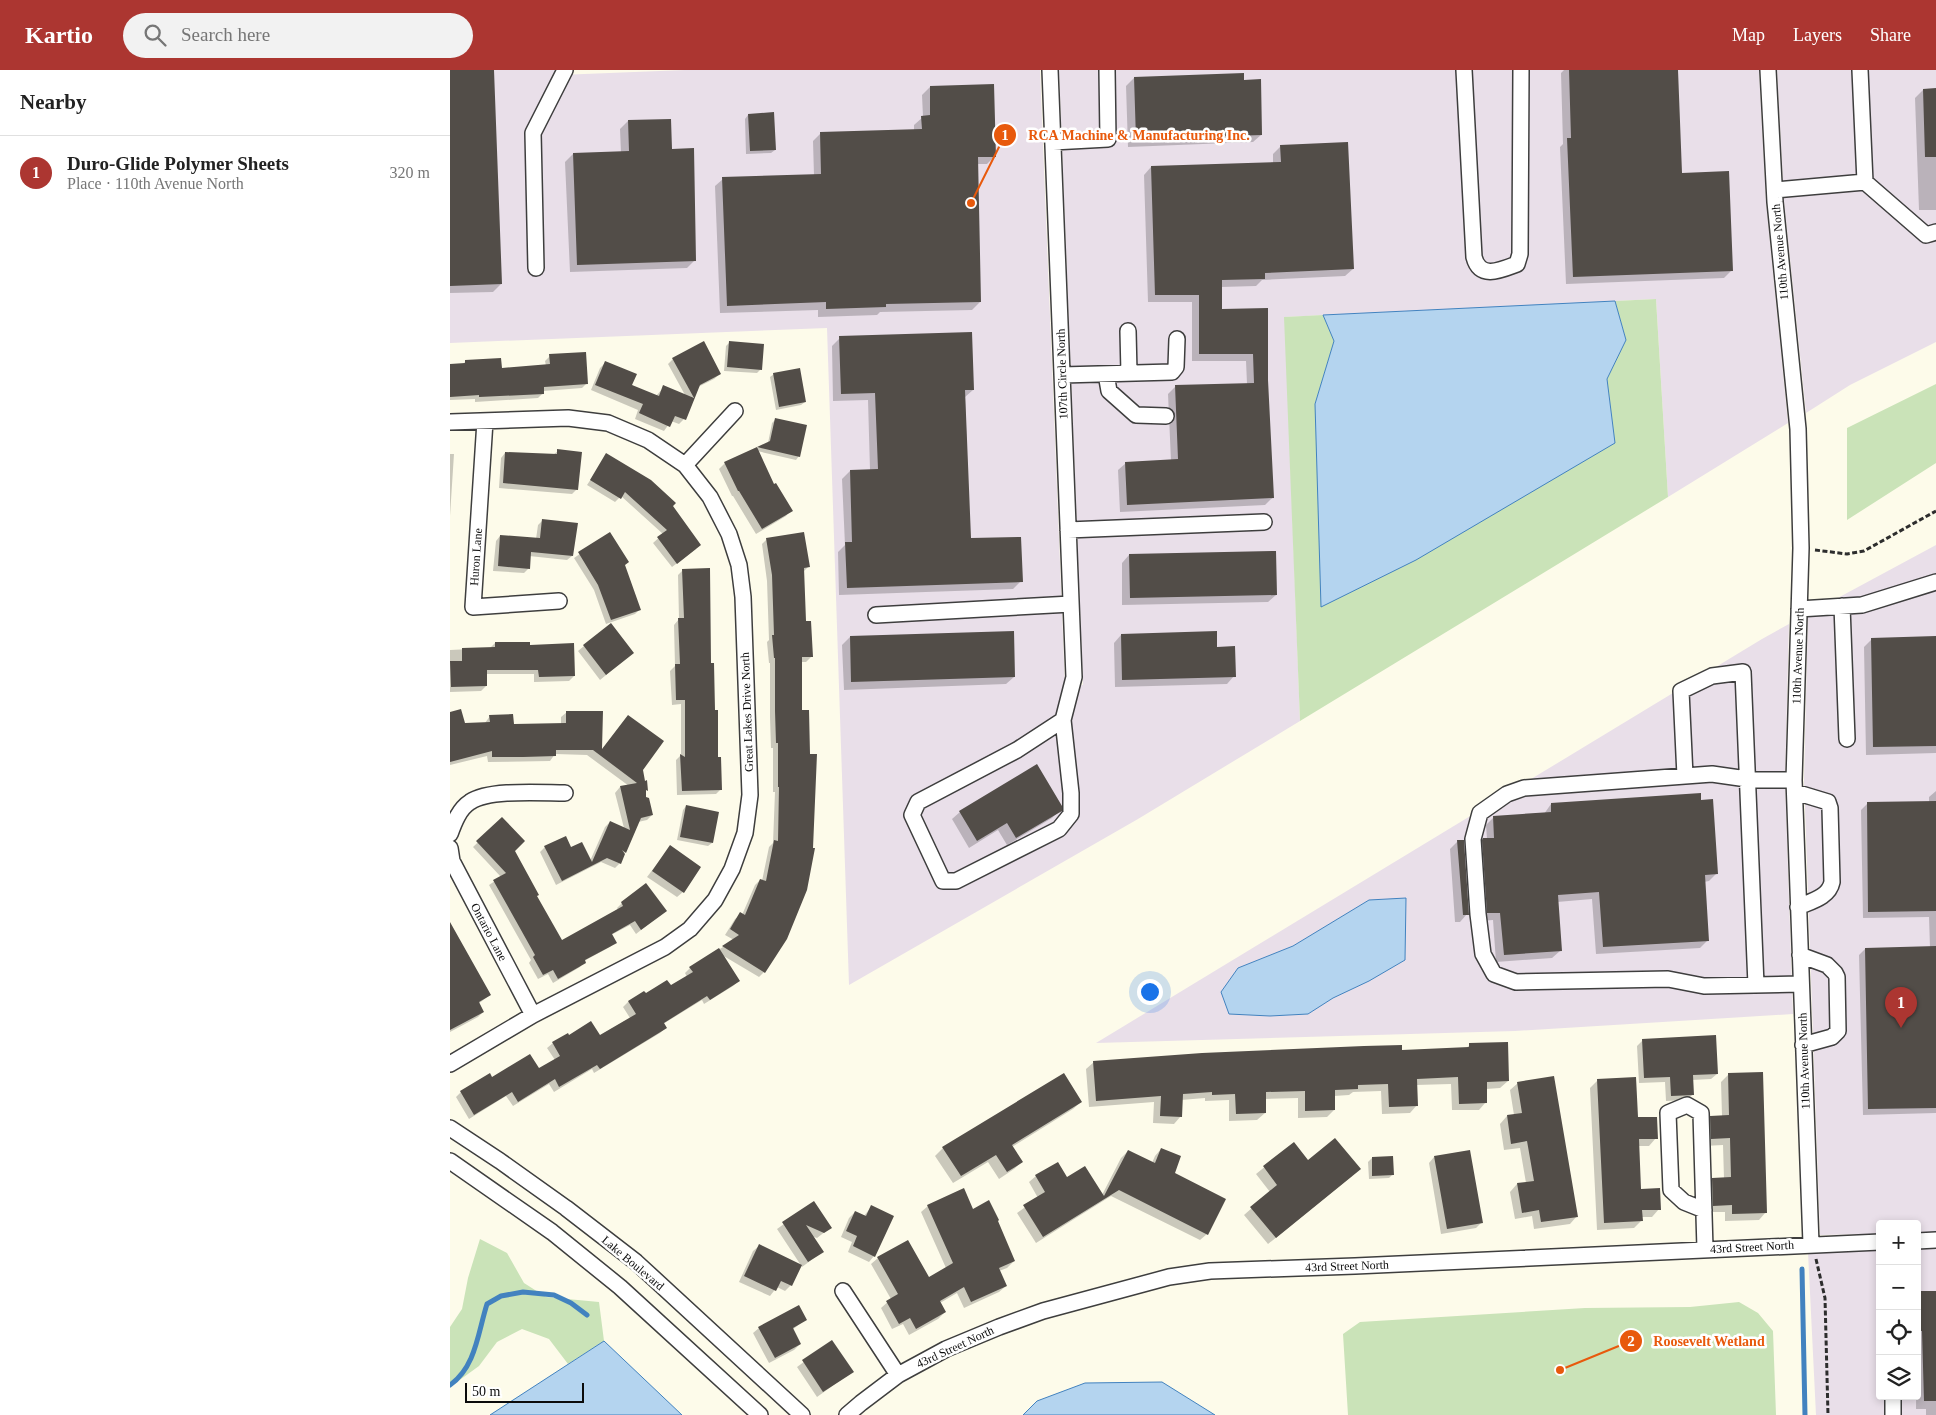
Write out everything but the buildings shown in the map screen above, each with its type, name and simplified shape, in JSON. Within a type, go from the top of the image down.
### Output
[{"type":"street","points":[[536,268],[534,133],[565,70]]},
{"type":"street","name":"107th Circle North","points":[[1050,70],[1074,677],[1063,720]]},
{"type":"street","points":[[1052,142],[1108,139],[1107,70]]},
{"type":"street","points":[[1464,70],[1474,257],[1476,267],[1482,271],[1493,271],[1517,264],[1520,254],[1521,70]]},
{"type":"street","name":"110th Avenue North","points":[[1768,70],[1774,190],[1798,429],[1801,548],[1795,786],[1800,984],[1811,1244]]},
{"type":"street","points":[[1860,70],[1866,182]]},
{"type":"street","points":[[1774,190],[1866,182],[1926,234],[1936,232]]},
{"type":"street","points":[[1128,332],[1129,373]]},
{"type":"street","points":[[1062,375],[1172,372],[1176,366],[1177,339]]},
{"type":"street","points":[[1106,374],[1109,391],[1136,416],[1166,416]]},
{"type":"street","points":[[685,465],[735,411]]},
{"type":"street","name":"Great Lakes Drive North","points":[[450,422],[568,418],[608,423],[648,440],[685,465],[710,497],[729,534],[738,565],[743,597],[750,795],[745,833],[732,869],[715,900],[690,929],[666,947],[533,1015],[450,1064]]},
{"type":"street","name":"Huron Lane","points":[[485,421],[473,607],[558,601]]},
{"type":"street","points":[[1068,530],[1264,522]]},
{"type":"street","points":[[1799,609],[1862,605],[1936,582]]},
{"type":"street","points":[[876,615],[1071,604]]},
{"type":"street","points":[[1842,606],[1847,739]]},
{"type":"street","points":[[1685,776],[1681,691],[1712,676],[1744,672],[1756,985]]},
{"type":"street","points":[[1063,720],[1071,793],[1070,814],[1065,822],[1059,829],[956,881],[943,881],[912,814],[918,802],[1017,750],[1063,720]]},
{"type":"street","points":[[1798,907],[1824,896],[1831,890],[1832,873],[1830,808],[1828,802],[1795,786],[1712,774],[1524,788],[1507,794],[1480,813],[1473,839],[1478,914],[1484,954],[1494,974],[1516,982],[1668,979],[1704,986],[1800,984]]},
{"type":"street","points":[[450,834],[456,817],[470,802],[492,794],[566,793]]},
{"type":"street","name":"Ontario Lane","points":[[450,848],[452,861],[533,1015]]},
{"type":"street","points":[[1800,955],[1828,965],[1837,977],[1838,1031],[1832,1037],[1803,1045]]},
{"type":"street","points":[[1704,1210],[1684,1202],[1671,1190],[1668,1113],[1687,1105],[1701,1113],[1704,1210],[1705,1250]]},
{"type":"street","name":"Lake Boulevard","points":[[450,1128],[566,1208],[636,1262],[802,1415]]},
{"type":"street","points":[[450,1161],[552,1232],[620,1287],[760,1415]]},
{"type":"street","points":[[1921,1241],[1936,1240]]},
{"type":"street","name":"43rd Street North","points":[[847,1415],[898,1375],[946,1349],[1043,1311],[1169,1277],[1210,1271],[1364,1266],[1876,1242]]},
{"type":"street","points":[[844,1291],[898,1375]]},
{"type":"street","points":[[1892,1400],[1893,1415]]},
{"type":"path","points":[[1801,548],[1847,554],[1864,551],[1936,511]]},
{"type":"path","points":[[1811,1244],[1825,1298],[1828,1415]]},
{"type":"shaded area","points":[[450,70],[558,70],[559,75],[685,70],[1040,70],[1065,686],[1083,685],[1059,70],[1759,70],[1766,202],[1788,423],[1668,497],[1656,299],[1285,317],[1300,721],[1138,819],[849,985],[827,328],[450,343]]},
{"type":"shaded area","points":[[1777,70],[1936,70],[1936,342],[1850,385],[1806,413],[1784,201]]},
{"type":"shaded area","points":[[1936,545],[1936,1232],[1921,1232],[1921,1220],[1876,1220],[1876,1234],[1820,1235],[1804,780],[1808,614]]},
{"type":"shaded area","points":[[1789,624],[1785,780],[1793,1014],[1515,1031],[1096,1043]],"holes":[[[1406,899],[1405,960],[1369,981],[1333,998],[1308,1014],[1270,1016],[1229,1014],[1238,968],[1293,946],[1369,900]]]},
{"type":"shaded area","points":[[1936,1248],[1936,1415],[1816,1415],[1808,1252],[1876,1250],[1876,1400],[1921,1400],[1921,1249]]},
{"type":"green space","points":[[1656,299],[1668,497],[1300,721],[1284,317],[1323,315],[1334,341],[1315,404],[1615,443],[1607,379],[1626,340],[1615,301]]},
{"type":"green space","points":[[1936,384],[1936,463],[1847,520],[1847,428]]},
{"type":"green space","points":[[480,1239],[507,1253],[524,1283],[546,1297],[599,1302],[604,1341],[568,1364],[549,1339],[522,1329],[497,1342],[479,1366],[450,1387],[450,1327],[462,1309],[468,1278]]},
{"type":"green space","points":[[1739,1302],[1758,1313],[1773,1331],[1776,1415],[1348,1415],[1343,1334],[1360,1322],[1585,1308],[1690,1307]]},
{"type":"water","points":[[1615,301],[1626,340],[1607,379],[1615,443],[1416,560],[1321,607],[1315,404],[1334,341],[1323,315]]},
{"type":"water","points":[[1406,898],[1405,960],[1369,981],[1333,998],[1308,1014],[1270,1016],[1229,1014],[1221,992],[1238,968],[1293,946],[1369,900]]},
{"type":"water","points":[[604,1341],[682,1415],[490,1415]]},
{"type":"water","points":[[1162,1382],[1215,1415],[1023,1415],[1037,1401],[1085,1383]]},
{"type":"waterway","points":[[1802,1269],[1805,1415]]},
{"type":"waterway","points":[[450,1385],[459,1377],[471,1359],[487,1304],[501,1296],[523,1292],[554,1295],[571,1303],[587,1315]]},
{"type":"place","name":"RCA Machine & Manufacturing Inc.","points":[[971,203]]},
{"type":"place","name":"Duro-Glide Polymer Sheets","points":[[1901,1028]]},
{"type":"place","name":"Roosevelt Wetland","points":[[1560,1370]]}]
